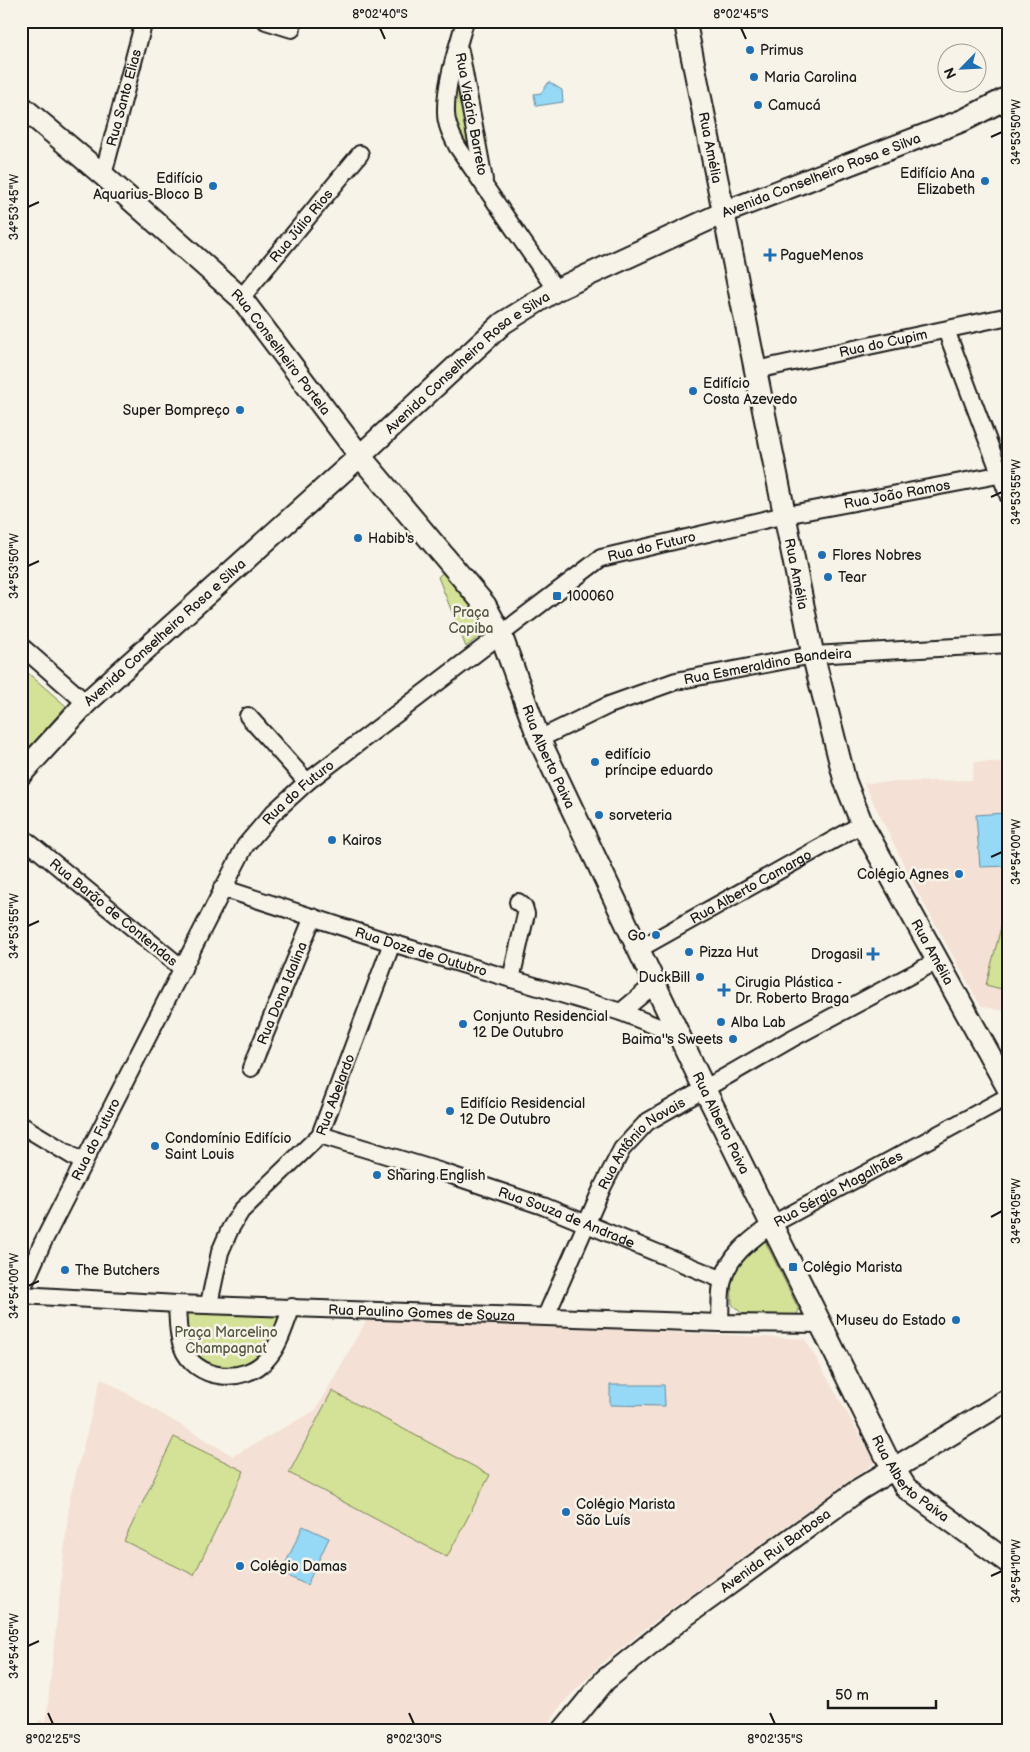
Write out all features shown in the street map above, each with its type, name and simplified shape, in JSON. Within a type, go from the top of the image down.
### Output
[{"type":"main road","name":"Rua Amélia","points":[[685,21],[813,655],[845,780],[862,824],[1009,1090]]},
{"type":"main road","name":"Avenida Conselheiro Rosa e Silva","points":[[21,774],[86,703],[360,456],[503,323],[556,290],[725,212],[964,120],[1009,97]]},
{"type":"main road","name":"Rua Conselheiro Portela","points":[[21,106],[103,175],[241,298],[360,456],[485,605],[500,635]]},
{"type":"main road","name":"Rua Alberto Paiva","points":[[500,635],[540,739],[704,1088],[894,1470],[906,1488],[1009,1563]]},
{"type":"main road","name":"Avenida Rui Barbosa","points":[[563,1731],[605,1680],[790,1538],[860,1489],[1009,1399]]},
{"type":"street","name":"Rua Santo Elias","points":[[103,175],[144,21]]},
{"type":"street","points":[[266,21],[292,29]]},
{"type":"street","name":"Rua Vigário Barreto","points":[[465,21],[448,92],[447,124],[457,146],[485,184],[556,290]]},
{"type":"street","name":"Rua Vigário Barreto","points":[[459,44],[485,184]]},
{"type":"street","name":"Rua Júlio Rios","points":[[241,298],[360,154]]},
{"type":"street","name":"Rua do Cupim","points":[[756,370],[1009,316]]},
{"type":"street","points":[[946,330],[1004,474],[1009,497]]},
{"type":"street","name":"Rua João Ramos","points":[[786,515],[1004,474]]},
{"type":"street","name":"Rua do Futuro","points":[[21,1291],[42,1244],[183,969],[222,888],[245,846],[257,830],[307,782],[601,558],[786,515]]},
{"type":"street","name":"Rua Esmeraldino Bandeira","points":[[540,739],[609,705],[676,681],[813,655],[1009,644]]},
{"type":"street","points":[[21,646],[86,703]]},
{"type":"street","points":[[248,716],[307,782]]},
{"type":"street","name":"Rua Alberto Camargo","points":[[639,949],[862,824]]},
{"type":"street","name":"Rua Barão de Contendas","points":[[21,836],[183,969]]},
{"type":"street","name":"Rua Doze de Outubro","points":[[222,888],[392,943],[621,1012],[681,1036]]},
{"type":"street","points":[[510,979],[526,914],[524,907],[518,902]]},
{"type":"street","name":"Rua Dona Idalina","points":[[251,1068],[313,917]]},
{"type":"street","name":"Rua Abelardo","points":[[210,1304],[220,1252],[230,1229],[241,1211],[320,1135],[392,943]]},
{"type":"street","name":"Rua Antônio Novais","points":[[546,1316],[586,1224],[622,1149],[648,1122],[704,1088],[937,961]]},
{"type":"street","points":[[621,1012],[645,992],[654,979]]},
{"type":"street","name":"Rua Sérgio Magalhães","points":[[720,1323],[723,1280],[738,1253],[771,1225],[1009,1096]]},
{"type":"street","points":[[21,1125],[84,1163]]},
{"type":"street","name":"Rua Souza de Andrade","points":[[320,1135],[442,1172],[543,1206],[723,1280]]},
{"type":"street","name":"Rua Paulino Gomes de Souza","points":[[21,1295],[177,1304],[720,1323],[822,1324]]},
{"type":"street","points":[[177,1304],[179,1334],[182,1346],[188,1357],[204,1371],[233,1376],[260,1366],[268,1358],[279,1339],[292,1307]]},
{"type":"shaded area","name":"Colégio Agnes","points":[[974,762],[1009,762],[1009,1012],[981,1006],[916,889],[864,783],[972,780]]},
{"type":"shaded area","points":[[366,1321],[528,1325],[805,1339],[875,1462],[664,1614],[600,1665],[562,1704],[545,1731],[33,1731],[39,1720],[46,1722],[70,1497],[101,1378],[233,1456],[316,1410]]},
{"type":"green space","points":[[459,51],[485,178],[460,144],[451,97]]},
{"type":"green space","name":"Praça Capiba","points":[[446,569],[465,590],[485,624],[481,635],[466,647],[438,577]]},
{"type":"green space","points":[[21,667],[66,706],[21,757]]},
{"type":"green space","points":[[1006,908],[1009,909],[1009,991],[986,985]]},
{"type":"green space","points":[[764,1239],[799,1310],[796,1316],[742,1314],[732,1304],[731,1270]]},
{"type":"green space","name":"Praça Marcelino Champagnat","points":[[189,1310],[278,1315],[279,1319],[273,1335],[264,1349],[251,1360],[237,1367],[223,1369],[209,1366],[196,1356],[186,1334],[184,1316]]},
{"type":"green space","points":[[332,1391],[490,1475],[447,1557],[289,1473]]},
{"type":"green space","points":[[174,1437],[244,1471],[194,1575],[124,1541]]},
{"type":"water","points":[[549,82],[562,90],[563,102],[536,106],[534,94],[541,93]]},
{"type":"water","points":[[1004,813],[1008,866],[980,867],[976,815]]},
{"type":"water","points":[[610,1385],[664,1385],[665,1406],[610,1405]]},
{"type":"water","points":[[303,1526],[329,1538],[307,1585],[281,1573]]},
{"type":"place","name":"Primus","points":[[750,50]]},
{"type":"place","name":"Maria Carolina","points":[[754,77]]},
{"type":"place","name":"Camucá","points":[[758,105]]},
{"type":"place","name":"Edifício Ana Elizabeth","points":[[985,181]]},
{"type":"place","name":"Edifício Aquarius-Bloco B","points":[[213,186]]},
{"type":"place","name":"PagueMenos","points":[[770,255]]},
{"type":"place","name":"Edifício Costa Azevedo","points":[[693,391]]},
{"type":"place","name":"Super Bompreço","points":[[240,410]]},
{"type":"place","name":"Habib's","points":[[358,538]]},
{"type":"place","name":"Flores Nobres","points":[[822,555]]},
{"type":"place","name":"Tear","points":[[828,577]]},
{"type":"place","name":"100060","points":[[557,596]]},
{"type":"place","name":"edifício príncipe eduardo","points":[[595,762]]},
{"type":"place","name":"sorveteria","points":[[599,815]]},
{"type":"place","name":"Kairos","points":[[332,840]]},
{"type":"place","name":"Colégio Agnes","points":[[959,874]]},
{"type":"place","name":"Go","points":[[656,935]]},
{"type":"place","name":"Pizza Hut","points":[[689,952]]},
{"type":"place","name":"Drogasil","points":[[873,954]]},
{"type":"place","name":"DuckBill","points":[[700,977]]},
{"type":"place","name":"Cirugia Plástica - Dr. Roberto Braga","points":[[724,990]]},
{"type":"place","name":"Alba Lab","points":[[721,1022]]},
{"type":"place","name":"Conjunto Residencial 12 De Outubro","points":[[463,1024]]},
{"type":"place","name":"Baima''s Sweets","points":[[733,1039]]},
{"type":"place","name":"Edifício Residencial 12 De Outubro","points":[[450,1111]]},
{"type":"place","name":"Condomínio Edifício Saint Louis","points":[[155,1146]]},
{"type":"place","name":"Sharing English","points":[[377,1175]]},
{"type":"place","name":"Colégio Marista","points":[[793,1267]]},
{"type":"place","name":"The Butchers","points":[[65,1270]]},
{"type":"place","name":"Museu do Estado","points":[[956,1320]]},
{"type":"place","name":"Colégio Marista São Luís","points":[[566,1512]]},
{"type":"place","name":"Colégio Damas","points":[[240,1566]]}]
